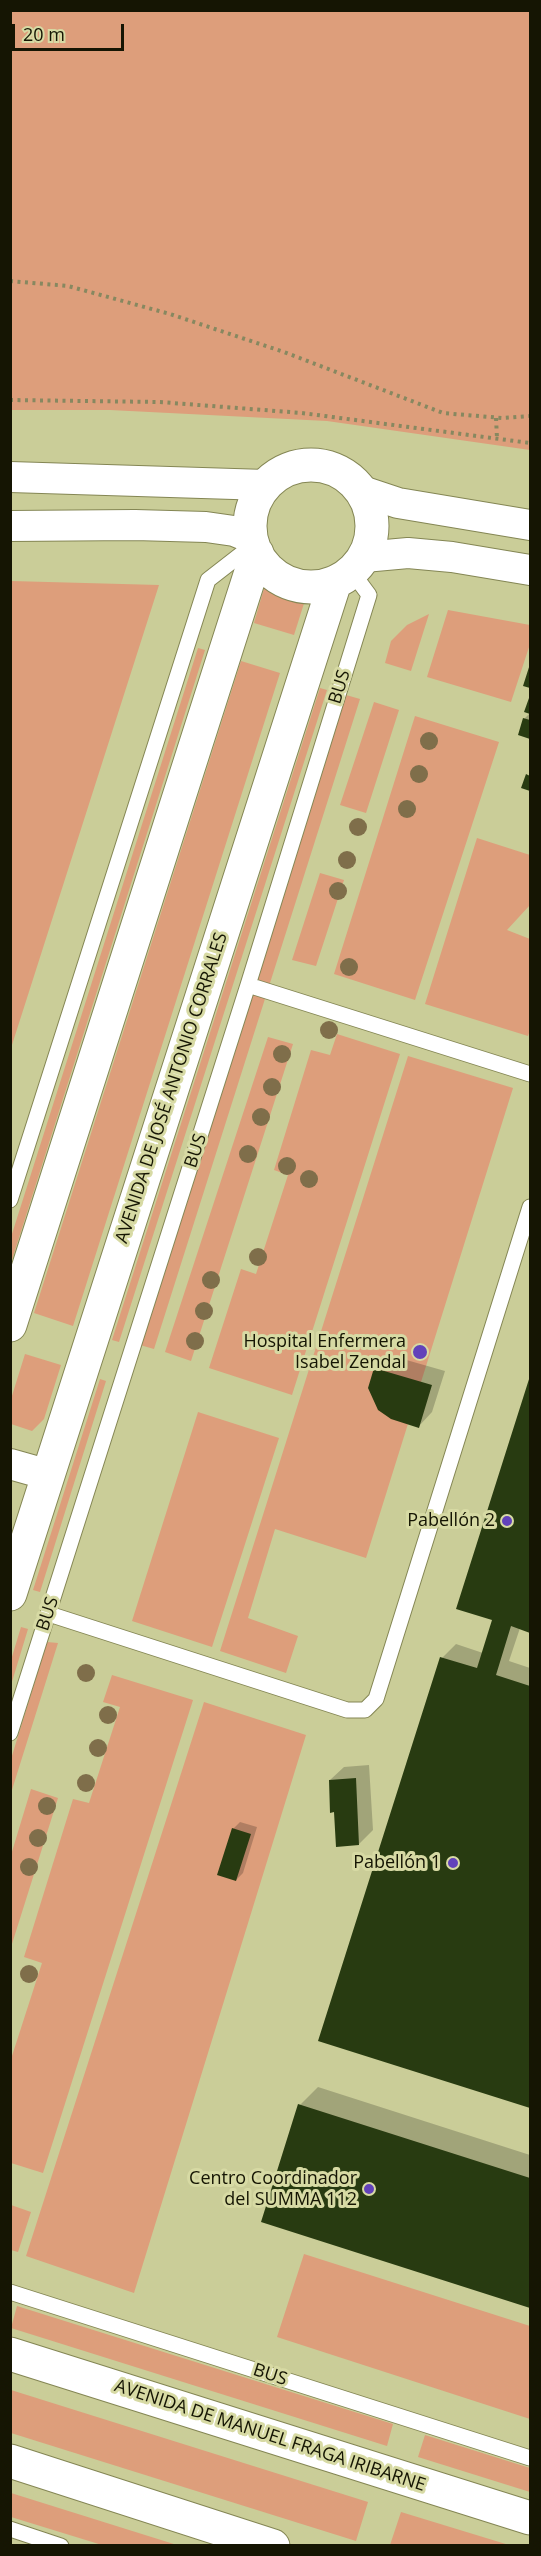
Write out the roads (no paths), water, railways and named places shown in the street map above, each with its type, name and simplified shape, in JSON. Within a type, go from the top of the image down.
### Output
[{"type":"street","points":[[350,570],[370,541],[372,524],[369,507],[362,492],[349,478],[333,469],[315,464],[297,466],[280,473],[266,485],[255,501],[251,519],[254,545],[267,568],[282,580],[299,586],[317,587],[350,570],[408,553],[452,557],[531,570]]},
{"type":"street","points":[[10,477],[266,485]]},
{"type":"street","points":[[362,492],[398,503],[531,525]]},
{"type":"street","points":[[10,526],[135,525],[206,528],[234,531],[254,545]]},
{"type":"street","points":[[10,1325],[254,545]]},
{"type":"street","name":"AVENIDA DE JOSÉ ANTONIO CORRALES","points":[[10,1594],[350,570]]},
{"type":"street","points":[[10,1464],[49,1475]]},
{"type":"street","name":"AVENIDA DE MANUEL FRAGA IRIBARNE","points":[[10,2354],[531,2518]]},
{"type":"street","points":[[10,2461],[273,2546]]},
{"type":"lane","points":[[10,1200],[208,580],[254,545]]},
{"type":"lane","name":"BUS","points":[[10,1733],[249,985],[369,595],[350,570]]},
{"type":"lane","points":[[249,985],[531,1074]]},
{"type":"lane","points":[[49,1614],[347,1710],[365,1710],[376,1699],[531,1207]]},
{"type":"lane","name":"BUS","points":[[10,2292],[531,2458]]},
{"type":"lane","points":[[10,2529],[61,2546]]},
{"type":"place","name":"Hospital Enfermera Isabel Zendal","points":[[420,1352]]},
{"type":"place","name":"Pabellón 2","points":[[507,1521]]},
{"type":"place","name":"Pabellón 1","points":[[453,1863]]},
{"type":"place","name":"Centro Coordinador del SUMMA 112","points":[[369,2189]]}]
